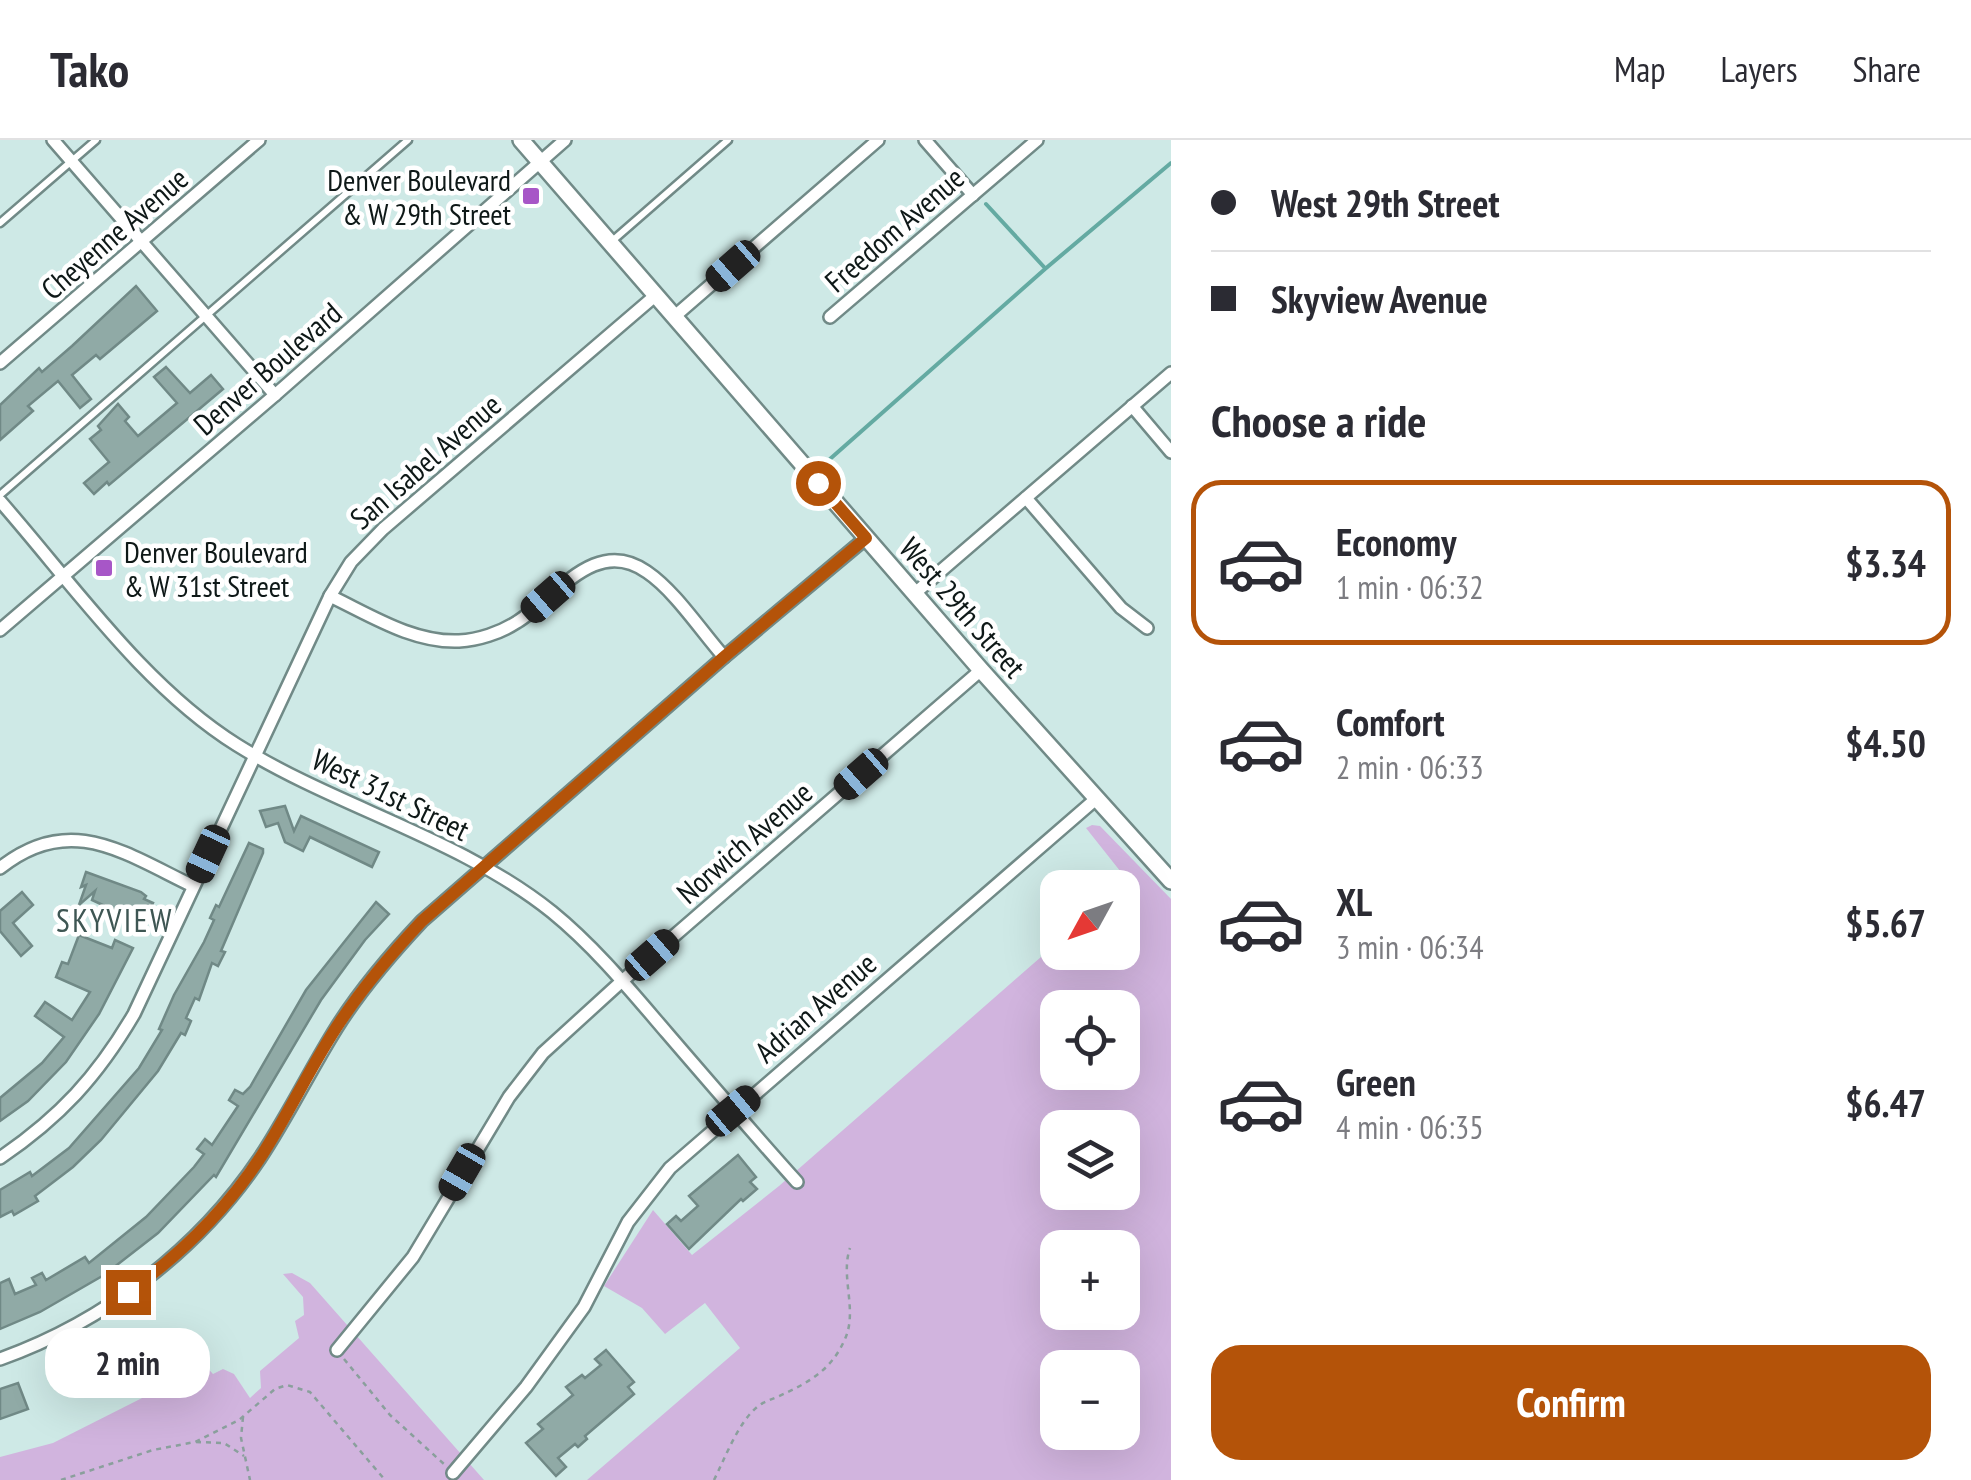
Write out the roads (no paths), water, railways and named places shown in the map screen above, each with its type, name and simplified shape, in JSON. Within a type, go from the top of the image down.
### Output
[{"type":"street","points":[[53,140],[275,396]]},
{"type":"street","name":"Cheyenne Avenue","points":[[0,363],[258,140]]},
{"type":"street","name":"West 29th Street","points":[[521,140],[914,594],[1171,881]]},
{"type":"street","name":"Denver Boulevard","points":[[0,630],[275,396],[566,140]]},
{"type":"street","points":[[675,316],[878,140]]},
{"type":"street","points":[[925,140],[973,194]]},
{"type":"street","name":"Freedom Avenue","points":[[830,318],[1037,140]]},
{"type":"street","name":"San Isabel Avenue","points":[[0,1158],[64,1110],[112,1051],[134,1014],[330,596],[351,562],[374,537],[656,295]]},
{"type":"street","points":[[914,594],[1171,373]]},
{"type":"street","points":[[1132,406],[1171,452]]},
{"type":"street","name":"West 31st Street","points":[[0,498],[169,692],[210,726],[255,756],[483,866],[553,913],[622,981],[796,1182]]},
{"type":"street","points":[[1026,498],[1121,608],[1147,628]]},
{"type":"street","points":[[0,1360],[31,1348],[105,1308],[150,1276],[200,1230],[260,1158],[339,1023],[422,921],[866,538]]},
{"type":"street","points":[[330,596],[416,635],[458,641],[514,624],[586,566],[615,561],[632,564],[657,580],[724,657]]},
{"type":"street","name":"Norwich Avenue","points":[[337,1350],[413,1256],[508,1097],[543,1054],[981,670]]},
{"type":"street","name":"Adrian Avenue","points":[[453,1473],[526,1387],[584,1307],[628,1222],[689,1149],[1096,798]]},
{"type":"street","points":[[0,868],[45,842],[82,839],[104,844],[193,886]]},
{"type":"lane","points":[[0,222],[96,140]]},
{"type":"lane","points":[[0,498],[408,140]]},
{"type":"lane","points":[[610,243],[728,140]]},
{"type":"waterway","points":[[830,459],[1171,163]]},
{"type":"waterway","points":[[986,204],[1044,267]]},
{"type":"place","name":"Denver Boulevard & W 29th Street","points":[[531,196]]},
{"type":"place","name":"Denver Boulevard & W 31st Street","points":[[104,568]]},
{"type":"district","name":"SKYVIEW","points":[[115,920]]}]
